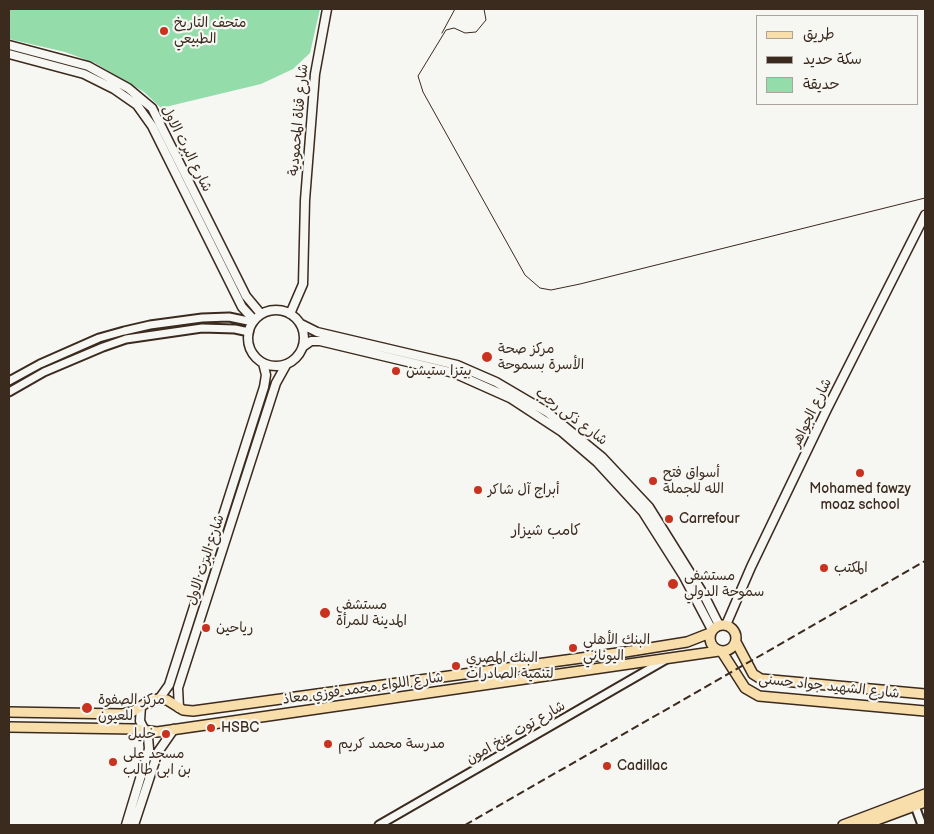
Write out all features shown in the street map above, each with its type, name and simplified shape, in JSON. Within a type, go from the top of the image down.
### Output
[{"type":"main road","name":"شارع قناة المحمودية","points":[[290,314],[296,305],[303,284],[304,234],[315,74],[327,9]]},
{"type":"main road","name":"شارع البرت الاول","points":[[9,45],[88,66],[113,79],[144,100],[157,116],[246,296],[262,314]]},
{"type":"main road","name":"شارع البرت الاول","points":[[9,54],[84,74],[114,89],[137,106],[152,126],[242,307],[254,321]]},
{"type":"main road","name":"شارع الجواهر","points":[[717,628],[751,567],[827,409],[925,215]]},
{"type":"main road","points":[[276,310],[290,314],[301,324],[304,335],[304,346],[300,354],[286,365],[274,366],[263,363],[252,353],[250,346],[249,332],[254,321],[262,314],[276,310]]},
{"type":"main road","name":"شارع ذكى رجب","points":[[301,324],[316,332],[436,359],[496,382],[531,401],[566,426],[602,457],[636,497],[717,628]]},
{"type":"main road","name":"شارع ذكى رجب","points":[[304,346],[311,341],[320,341],[434,368],[487,387],[518,403],[562,432],[636,497]]},
{"type":"main road","name":"شارع البرت الاول","points":[[159,699],[169,685],[266,381],[263,363]]},
{"type":"main road","name":"شارع البرت الاول","points":[[179,708],[178,688],[190,648],[276,383],[286,365]]},
{"type":"main road","points":[[237,474],[246,477]]},
{"type":"main road","points":[[187,628],[192,627],[196,630]]},
{"type":"main road","points":[[717,628],[734,631],[736,642],[730,650],[720,652],[710,644],[717,628]]},
{"type":"main road","name":"شارع اللواء محمد فوزي معاذ","points":[[159,699],[173,703],[179,708],[193,711],[625,652],[688,642],[717,628]]},
{"type":"main road","name":"شارع الشهيد جواد حسنى","points":[[736,642],[753,674],[761,679],[925,694]]},
{"type":"main road","points":[[182,646],[185,649],[190,648]]},
{"type":"main road","name":"شارع اللواء محمد فوزي معاذ","points":[[9,727],[115,729],[157,732],[720,652]]},
{"type":"main road","name":"شارع الشهيد جواد حسنى","points":[[720,652],[746,688],[759,696],[925,711]]},
{"type":"main road","points":[[9,712],[127,713],[151,700],[159,699]]},
{"type":"main road","points":[[126,825],[149,749],[148,737],[139,716],[142,706]]},
{"type":"main road","points":[[115,714],[120,720],[115,729]]},
{"type":"main road","points":[[134,825],[158,752],[175,728]]},
{"type":"main road","points":[[843,825],[925,794]]},
{"type":"main road","points":[[863,825],[925,802]]},
{"type":"street","points":[[18,387],[11,380],[40,364],[99,338],[124,331],[176,320],[230,317],[254,321]]},
{"type":"street","points":[[9,392],[44,372],[103,346],[126,339],[176,330],[235,328],[249,332]]},
{"type":"street","points":[[99,338],[103,346]]},
{"type":"street","points":[[40,364],[44,372]]},
{"type":"street","name":"شارع توت عنخ امون","points":[[379,825],[665,660]]},
{"type":"street","points":[[915,806],[922,825]]},
{"type":"green space","points":[[9,9],[320,9],[310,53],[293,69],[261,84],[161,108],[144,92],[95,63],[65,52],[9,39]]},
{"type":"tram line","points":[[442,33],[455,9]]},
{"type":"tram line","points":[[484,9],[486,20],[476,32],[465,33],[454,28],[446,30],[418,76],[423,92],[525,275],[540,288],[551,290],[580,284],[925,198]]},
{"type":"railway","points":[[465,825],[925,561]]},
{"type":"place","name":"متحف التاريخ الطبيعي","points":[[164,31]]},
{"type":"place","name":"مركز صحة الأسرة بسموحة","points":[[487,357]]},
{"type":"place","name":"بيتزا ستيشن","points":[[396,371]]},
{"type":"place","name":"Mohamed fawzy moaz school","points":[[860,473]]},
{"type":"place","name":"أسواق فتح الله للجملة","points":[[653,481]]},
{"type":"place","name":"أبراج آل شاكر","points":[[478,490]]},
{"type":"place","name":"Carrefour","points":[[669,519]]},
{"type":"place","name":"المكتب","points":[[824,568]]},
{"type":"place","name":"مستشفى سموحة الدولي","points":[[673,584]]},
{"type":"place","name":"مستشفى المدينة للمرأة","points":[[325,613]]},
{"type":"place","name":"رياحين","points":[[206,628]]},
{"type":"place","name":"البنك الأهلي اليوناني","points":[[573,648]]},
{"type":"place","name":"البنك المصري لتنمية الصادرات","points":[[456,666]]},
{"type":"place","name":"مركز الصفوة للعيون","points":[[87,708]]},
{"type":"place","name":"HSBC","points":[[211,728]]},
{"type":"place","name":"خليل","points":[[166,734]]},
{"type":"place","name":"مدرسة محمد كريم","points":[[328,744]]},
{"type":"place","name":"مسجد على بن ابى طالب","points":[[113,762]]},
{"type":"place","name":"Cadillac","points":[[607,766]]},
{"type":"district","name":"كامب شيزار","points":[[546,531]]}]
